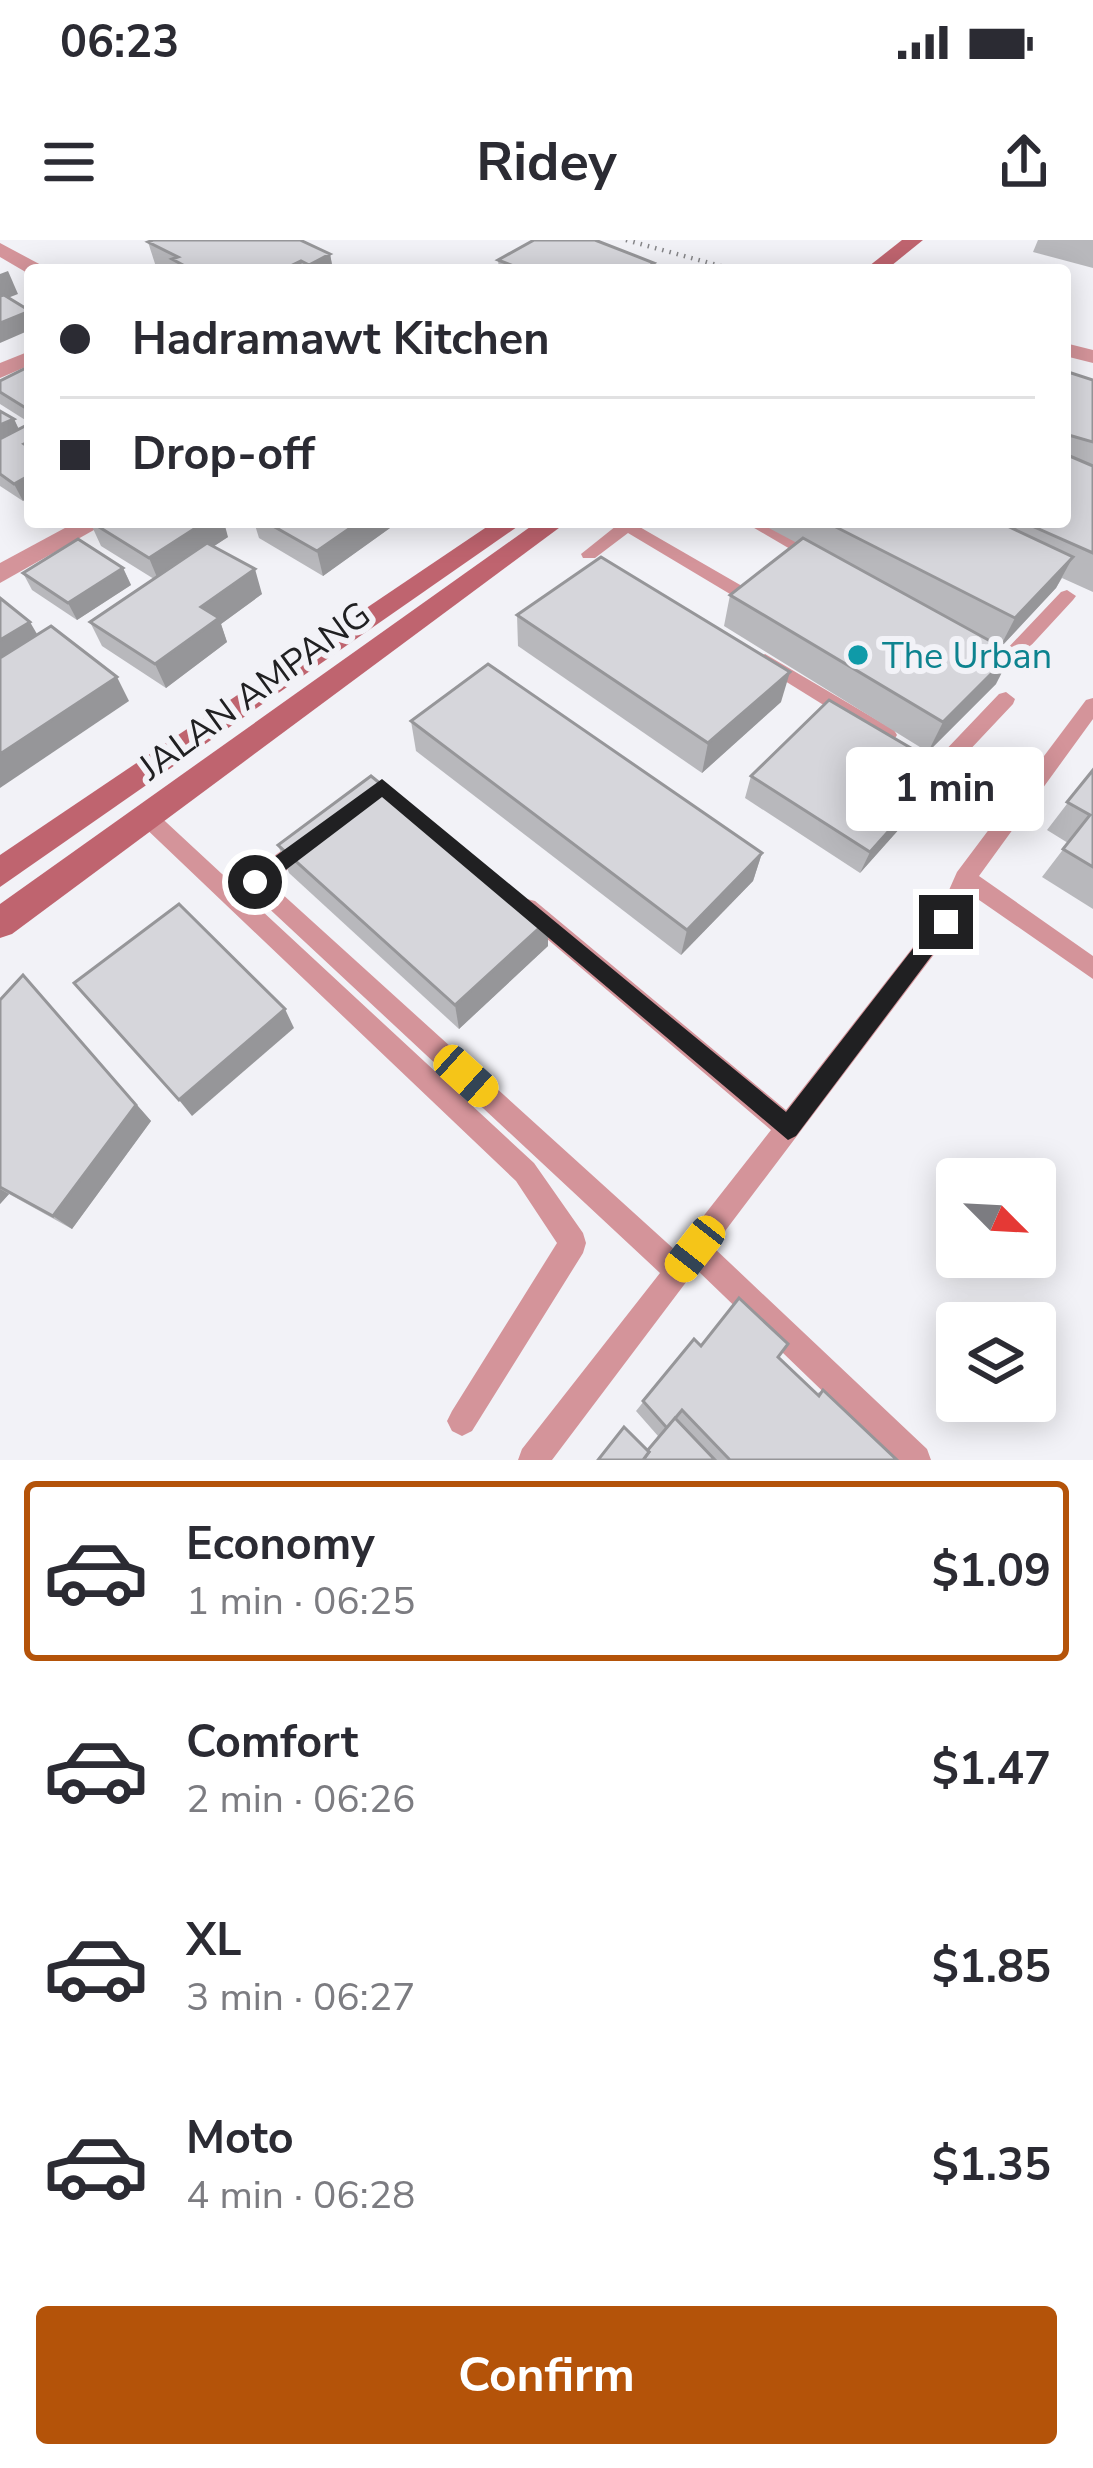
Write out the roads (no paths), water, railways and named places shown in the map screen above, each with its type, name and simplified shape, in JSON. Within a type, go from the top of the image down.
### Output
[{"type":"main road","points":[[886,264],[922,245]]},
{"type":"main road","name":"JALAN AMPANG","points":[[0,873],[502,528]]},
{"type":"main road","name":"JALAN AMPANG","points":[[0,923],[546,528]]},
{"type":"street","points":[[0,574],[84,528]]},
{"type":"lane","points":[[589,554],[625,528]]},
{"type":"lane","points":[[636,528],[736,590]]},
{"type":"lane","points":[[763,528],[831,564]]},
{"type":"lane","points":[[968,638],[1008,659],[1067,596]]},
{"type":"lane","points":[[739,644],[941,768],[1006,699]]},
{"type":"lane","points":[[532,1460],[946,922],[965,878],[1085,731],[1093,705]]},
{"type":"lane","points":[[146,816],[525,1172],[574,1243],[462,1420]]},
{"type":"lane","points":[[328,827],[255,882],[916,1460]]},
{"type":"lane","points":[[965,878],[1093,969]]},
{"type":"lane","points":[[506,891],[788,1128]]},
{"type":"place","name":"The Urban","points":[[858,655]]}]
